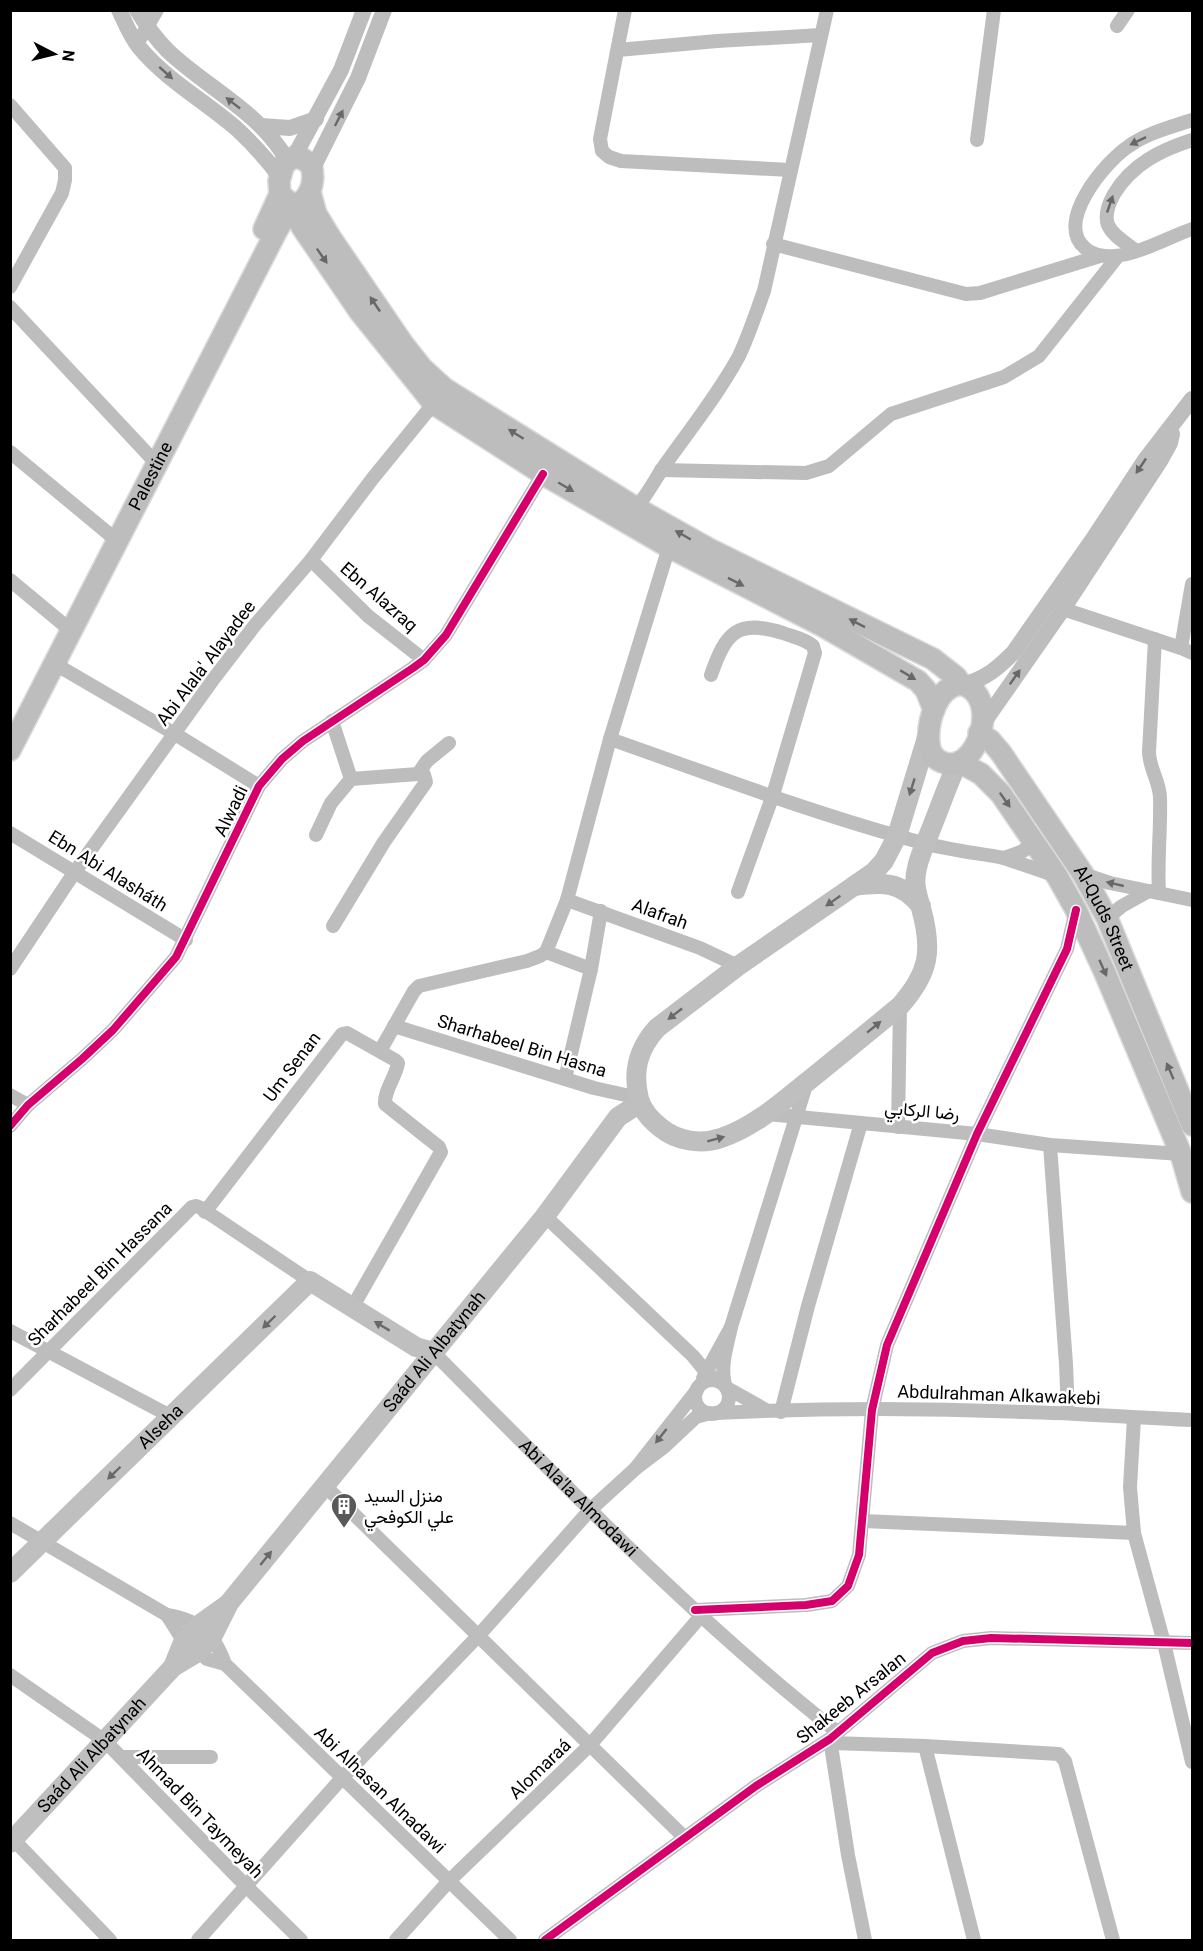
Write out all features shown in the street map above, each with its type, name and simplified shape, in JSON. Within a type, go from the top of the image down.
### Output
[{"type":"main road","points":[[291,184],[313,183],[312,170]]},
{"type":"main road","points":[[291,184],[296,213],[302,227],[360,312],[439,397],[543,474],[669,547],[823,626],[918,681],[926,690],[934,710]]},
{"type":"main road","points":[[291,184],[316,214],[336,247],[422,368],[439,397],[709,549],[933,659],[962,684],[974,690],[983,706],[980,729],[970,755],[959,763],[917,867],[916,894],[925,924],[928,953],[924,971],[915,989],[900,1006],[767,1114],[722,1138],[706,1142],[686,1140],[667,1133],[653,1122],[640,1100],[636,1085],[639,1054],[648,1038],[657,1028],[738,966],[874,872],[884,861],[897,836],[941,693],[946,688],[962,684]]},
{"type":"main road","name":"Palestine","points":[[10,750],[55,664],[109,534],[152,460],[276,232],[291,184]]},
{"type":"main road","name":"Palestine","points":[[10,726],[63,624],[84,596],[272,214],[291,184]]},
{"type":"main road","points":[[276,232],[288,227],[302,227]]},
{"type":"main road","points":[[879,658],[891,640]]},
{"type":"main road","name":"Al-Quds Street","points":[[980,729],[996,747],[1083,874],[1107,918],[1192,1125]]},
{"type":"main road","points":[[929,731],[930,749],[933,755],[944,763],[959,763],[972,767],[990,781],[1057,876],[1076,910],[1105,973],[1181,1154],[1192,1192]]},
{"type":"main road","points":[[854,886],[871,884],[900,886],[921,906]]},
{"type":"main road","name":"Saád Ali Albatynah","points":[[12,1839],[174,1667],[229,1603],[544,1216],[618,1117],[640,1100]]},
{"type":"main road","name":"Abi Ala'la Almodawi","points":[[310,1281],[416,1347],[434,1352]]},
{"type":"main road","name":"Alseha","points":[[10,1573],[310,1281]]},
{"type":"street","points":[[119,10],[137,44],[171,78],[236,128],[291,184]]},
{"type":"street","points":[[137,10],[147,27],[168,50],[261,126],[276,142],[291,184]]},
{"type":"street","points":[[137,44],[157,10]]},
{"type":"street","name":"Palestine","points":[[291,184],[316,119],[341,70],[364,10]]},
{"type":"street","points":[[312,170],[358,78],[384,10]]},
{"type":"street","points":[[625,10],[600,139],[600,148],[609,157],[621,161],[790,170]]},
{"type":"street","points":[[636,508],[739,355],[764,291],[827,10]]},
{"type":"street","points":[[977,140],[994,10]]},
{"type":"street","points":[[1117,26],[1128,10]]},
{"type":"street","points":[[618,50],[717,40],[821,35]]},
{"type":"street","points":[[10,105],[65,168],[62,193],[10,287]]},
{"type":"street","points":[[261,126],[290,128],[316,119]]},
{"type":"street","points":[[1100,256],[1079,243],[1076,231],[1079,210],[1094,181],[1108,164],[1129,146],[1166,128],[1192,120]]},
{"type":"street","points":[[1135,250],[1109,227],[1107,210],[1111,199],[1124,178],[1139,164],[1173,146],[1192,140]]},
{"type":"street","points":[[773,244],[966,294],[980,293],[1100,256],[1118,256],[1168,240],[1192,229]]},
{"type":"street","points":[[661,470],[806,473],[829,466],[891,414],[1004,377],[1039,356],[1118,256]]},
{"type":"street","points":[[10,307],[152,460]]},
{"type":"street","name":"Abi Alala' Alayadee","points":[[10,969],[74,873],[214,677],[311,560],[373,478],[439,397]]},
{"type":"street","points":[[980,729],[1095,536],[1145,460],[1192,399]]},
{"type":"street","points":[[10,452],[109,534]]},
{"type":"street","name":"Alwadi","points":[[10,1126],[28,1105],[113,1029],[176,957],[259,786],[282,759],[303,741],[424,660],[446,635],[543,474]]},
{"type":"street","points":[[380,1051],[419,986],[527,961],[546,952],[567,900],[610,739],[669,547]]},
{"type":"street","name":"Ebn Alazraq","points":[[311,560],[368,616],[424,660]]},
{"type":"street","points":[[10,580],[63,624]]},
{"type":"street","points":[[1056,604],[1187,650],[1192,584]]},
{"type":"street","points":[[962,684],[986,677],[997,670],[1056,604]]},
{"type":"street","points":[[711,675],[719,652],[736,631],[744,627],[774,631],[807,641],[813,646],[815,653],[773,795],[738,891]]},
{"type":"street","points":[[1154,892],[1160,798],[1151,769],[1149,752],[1155,639]]},
{"type":"street","points":[[55,664],[259,786]]},
{"type":"street","points":[[332,721],[351,779]]},
{"type":"street","points":[[610,739],[897,836],[926,844],[1004,858],[1057,876]]},
{"type":"street","points":[[418,774],[427,761],[449,743]]},
{"type":"street","points":[[316,835],[331,803],[351,779],[418,774],[424,776],[426,782],[384,842],[333,926]]},
{"type":"street","name":"Ebn Abi Alasháth","points":[[10,832],[186,940]]},
{"type":"street","points":[[1004,858],[1023,851],[1033,842]]},
{"type":"street","points":[[1083,874],[1110,883],[1192,900]]},
{"type":"street","points":[[1107,918],[1122,906],[1154,892]]},
{"type":"street","name":"Alafrah","points":[[567,900],[700,948],[738,966]]},
{"type":"street","points":[[698,1613],[832,1601],[848,1586],[860,1555],[872,1410],[887,1345],[977,1134],[1067,949],[1076,910]]},
{"type":"street","points":[[565,1079],[591,969],[600,911]]},
{"type":"street","points":[[546,952],[591,969]]},
{"type":"street","points":[[898,1127],[900,1006]]},
{"type":"street","name":"Sharhabeel Bin Hasna","points":[[394,1026],[640,1100]]},
{"type":"street","name":"Um Senan","points":[[205,1212],[337,1037],[347,1034],[380,1051],[398,1063],[385,1098],[385,1104],[439,1147],[441,1152],[352,1308]]},
{"type":"street","points":[[719,1382],[731,1327],[807,1082]]},
{"type":"street","points":[[10,1095],[28,1105]]},
{"type":"street","name":"رضا الركابي","points":[[767,1114],[977,1134],[1050,1144],[1181,1154]]},
{"type":"street","points":[[635,1469],[697,1389],[707,1381],[719,1382],[774,1411],[808,1306],[861,1123]]},
{"type":"street","points":[[1050,1144],[1068,1413]]},
{"type":"street","name":"Sharhabeel Bin Hassana","points":[[10,1390],[188,1210],[196,1206],[205,1212]]},
{"type":"street","points":[[205,1212],[310,1281]]},
{"type":"street","points":[[198,1941],[342,1778],[479,1635],[590,1510],[696,1417],[725,1408],[728,1404],[729,1393],[719,1382],[544,1216]]},
{"type":"street","points":[[719,1382],[723,1376],[723,1364],[731,1327]]},
{"type":"street","points":[[10,1331],[172,1417]]},
{"type":"street","name":"Abi Ala'la Almodawi","points":[[434,1352],[590,1510],[698,1613],[798,1701],[832,1738]]},
{"type":"street","points":[[697,1389],[698,1405],[712,1413]]},
{"type":"street","name":"Abdulrahman Alkawakebi","points":[[712,1413],[939,1410],[1068,1413],[1192,1420]]},
{"type":"street","points":[[1134,1418],[1130,1487],[1134,1533],[1164,1643],[1192,1762]]},
{"type":"street","points":[[324,1485],[685,1838]]},
{"type":"street","points":[[863,1521],[1134,1533]]},
{"type":"street","name":"Abi Alhasan Alnadawi","points":[[10,1523],[167,1615],[188,1619],[205,1631],[219,1646],[225,1665]]},
{"type":"street","name":"Alomaraá","points":[[396,1941],[449,1881],[590,1745],[698,1613]]},
{"type":"street","name":"Abi Alhasan Alnadawi","points":[[167,1615],[191,1646],[207,1659],[225,1665],[510,1941]]},
{"type":"street","name":"Shakeeb Arsalan","points":[[545,1941],[756,1786],[832,1738],[932,1653],[963,1641],[991,1638],[1192,1643]]},
{"type":"street","name":"Ahmad Bin Taymeyah","points":[[10,1675],[105,1741],[302,1941]]},
{"type":"street","points":[[865,1941],[848,1855],[832,1738],[1055,1753],[1063,1757],[1113,1941]]},
{"type":"street","points":[[925,1746],[974,1941]]},
{"type":"street","points":[[121,1757],[211,1757]]},
{"type":"street","points":[[12,1839],[110,1941]]},
{"type":"cycle path","points":[[10,1126],[28,1105],[113,1030],[176,957],[259,786],[282,759],[303,741],[424,660],[446,635],[543,474]]},
{"type":"cycle path","points":[[695,1610],[806,1605],[832,1601],[848,1586],[859,1555],[872,1410],[887,1345],[977,1134],[1067,949],[1076,910]]},
{"type":"cycle path","points":[[545,1940],[756,1786],[830,1739],[932,1653],[963,1641],[991,1638],[1192,1643]]},
{"type":"place","name":"منزل السيد علي الكوفحي","points":[[344,1529]]}]
